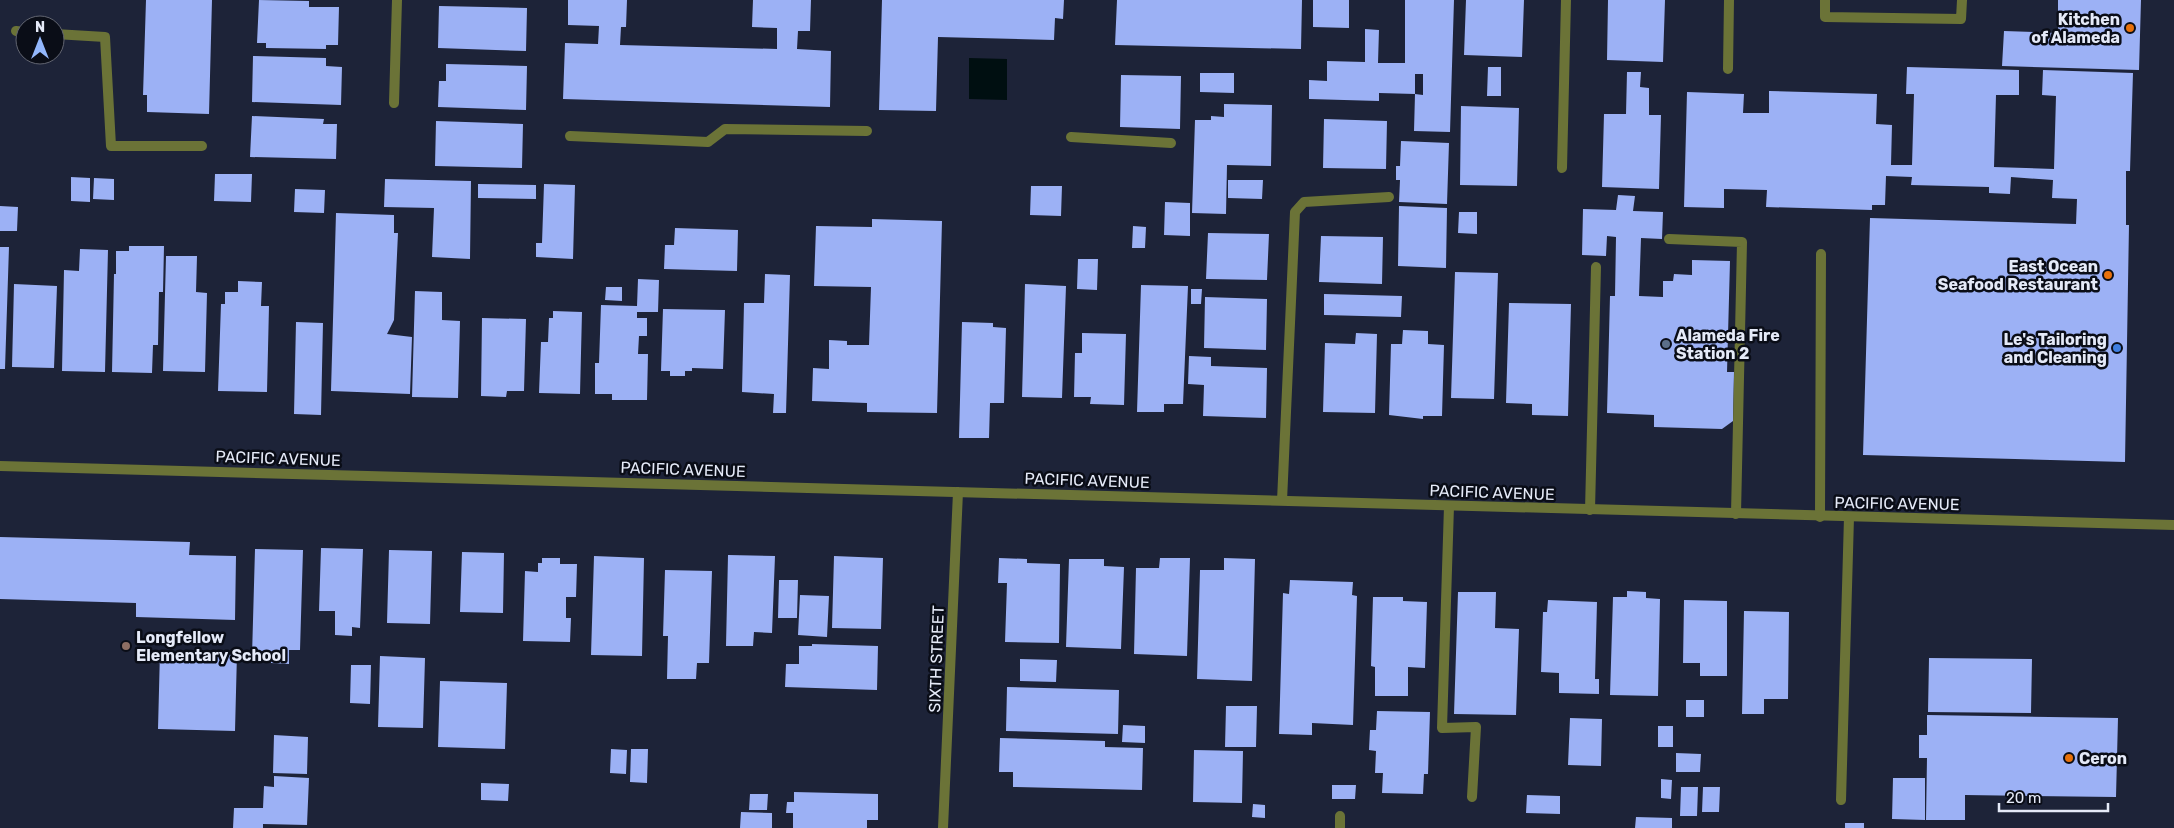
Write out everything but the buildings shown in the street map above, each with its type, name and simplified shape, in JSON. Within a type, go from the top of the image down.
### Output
[{"type":"street","points":[[394,103],[397,0]]},
{"type":"street","points":[[1562,168],[1566,0]]},
{"type":"street","points":[[1728,69],[1729,0]]},
{"type":"street","points":[[1825,0],[1825,17],[1961,19],[1962,0]]},
{"type":"street","points":[[65,35],[105,37],[111,146],[202,146]]},
{"type":"street","points":[[570,136],[708,142],[725,129],[867,131]]},
{"type":"street","points":[[1072,137],[1172,143]]},
{"type":"street","points":[[1282,501],[1295,212],[1304,202],[1389,197]]},
{"type":"street","points":[[1669,239],[1742,242],[1736,514]]},
{"type":"street","points":[[1820,516],[1821,254]]},
{"type":"street","points":[[1590,510],[1596,267]]},
{"type":"street","name":"PACIFIC AVENUE","points":[[0,466],[2174,525]]},
{"type":"street","name":"SIXTH STREET","points":[[943,828],[958,492]]},
{"type":"street","points":[[1450,506],[1442,728],[1476,727],[1472,797]]},
{"type":"street","points":[[1841,800],[1850,517]]},
{"type":"street","points":[[1340,816],[1340,828]]},
{"type":"shaded area","points":[[969,58],[1007,59],[1007,100],[969,99]]},
{"type":"place","name":"Kitchen of Alameda","points":[[2130,28]]},
{"type":"place","name":"East Ocean Seafood Restaurant","points":[[2108,275]]},
{"type":"place","name":"Alameda Fire Station 2","points":[[1666,344]]},
{"type":"place","name":"Le's Tailoring and Cleaning","points":[[2117,348]]},
{"type":"place","name":"Longfellow Elementary School","points":[[126,646]]},
{"type":"place","name":"Ceron","points":[[2069,758]]}]
